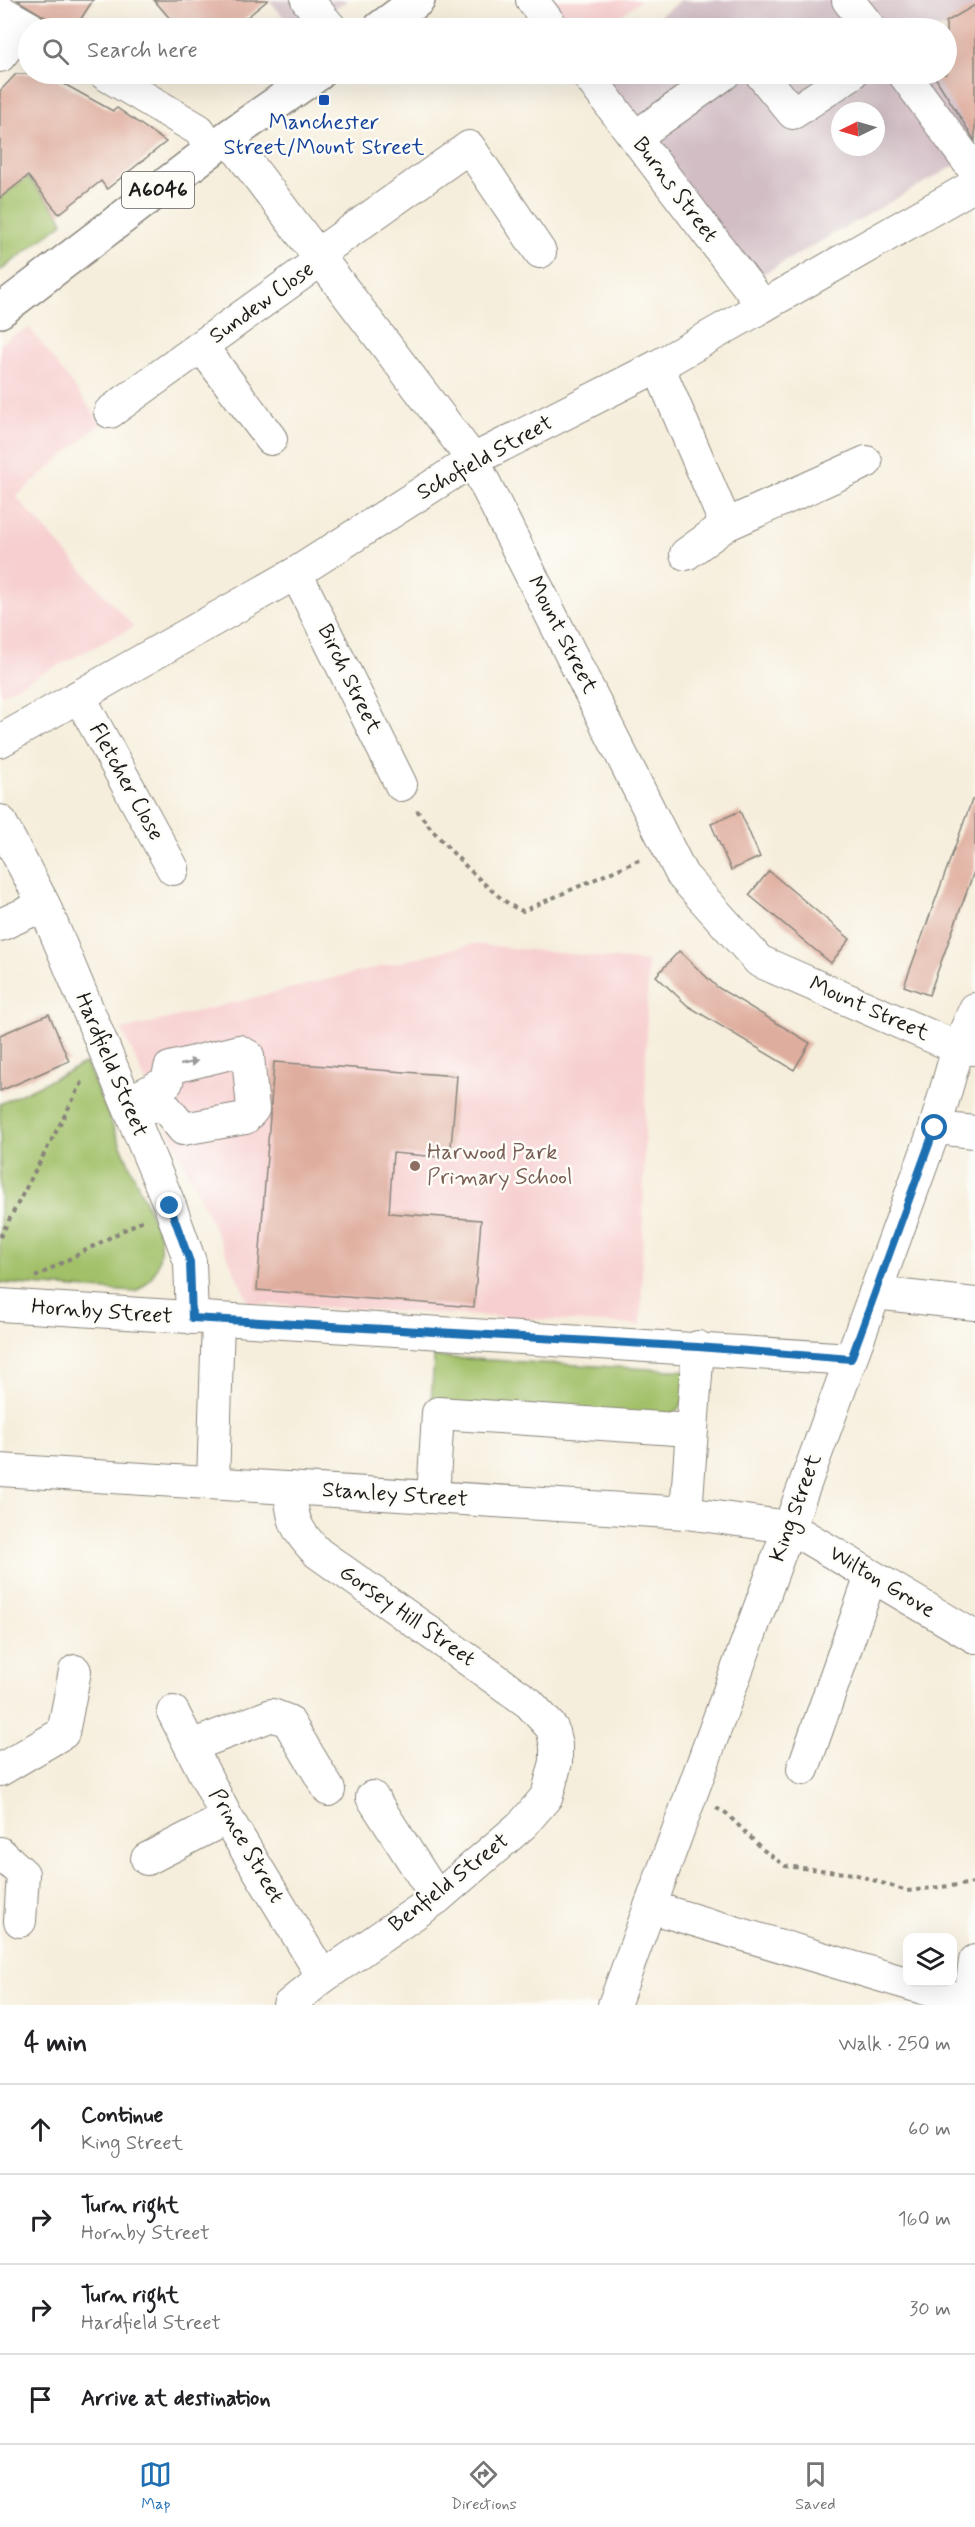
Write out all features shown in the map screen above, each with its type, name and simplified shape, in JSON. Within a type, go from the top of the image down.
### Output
[{"type":"main road","points":[[394,18],[418,0]]},
{"type":"main road","name":"A6046","points":[[0,311],[220,143],[304,84]]},
{"type":"street","points":[[307,0],[322,18]]},
{"type":"street","points":[[532,0],[546,18]]},
{"type":"street","points":[[849,0],[862,18]]},
{"type":"street","points":[[0,56],[17,16]]},
{"type":"street","name":"Mount Street","points":[[122,84],[220,143],[320,256],[473,460],[682,875],[759,961],[967,1048]]},
{"type":"street","name":"Burns Street","points":[[595,84],[763,306]]},
{"type":"street","points":[[635,137],[710,84]]},
{"type":"street","points":[[769,84],[793,113],[836,84]]},
{"type":"street","points":[[911,84],[975,171]]},
{"type":"street","name":"Sundew Close","points":[[110,412],[202,347],[320,256],[469,147],[540,252]]},
{"type":"street","name":"Schofield Street","points":[[0,741],[296,573],[473,460],[658,366],[975,185]]},
{"type":"street","name":"Sundew Close","points":[[202,347],[271,439]]},
{"type":"street","points":[[658,366],[726,525]]},
{"type":"street","points":[[686,554],[726,525],[866,462]]},
{"type":"street","name":"Birch Street","points":[[296,573],[401,785]]},
{"type":"street","name":"Fletcher Close","points":[[79,696],[173,868]]},
{"type":"street","name":"Hardfield Street","points":[[0,821],[44,905],[170,1206],[190,1262],[205,1319],[213,1483]]},
{"type":"street","points":[[0,925],[44,905]]},
{"type":"street","name":"King Street","points":[[614,2005],[935,1128],[967,1048],[975,1009]]},
{"type":"street","points":[[935,1128],[975,1132]]},
{"type":"street","points":[[875,1293],[975,1304]]},
{"type":"street","name":"Hornby Street","points":[[10,1305],[205,1319],[698,1347],[851,1359]]},
{"type":"street","points":[[686,1513],[690,1430],[698,1347]]},
{"type":"street","points":[[433,1497],[438,1413],[690,1430]]},
{"type":"street","name":"Stanley Street","points":[[0,1470],[686,1513],[789,1527]]},
{"type":"street","name":"Gorsey Hill Street","points":[[290,1488],[292,1520],[302,1536],[318,1553],[529,1703],[545,1717],[552,1728]]},
{"type":"street","name":"Wilton Grove","points":[[789,1527],[975,1637]]},
{"type":"street","points":[[804,1769],[871,1575]]},
{"type":"street","points":[[0,1770],[63,1733],[75,1671]]},
{"type":"street","name":"Prince Street","points":[[173,1713],[227,1818],[323,1977]]},
{"type":"street","points":[[191,1746],[272,1715],[288,1721],[329,1790]]},
{"type":"street","name":"Benfield Street","points":[[289,2005],[323,1977],[437,1898],[523,1824],[547,1796],[556,1762],[556,1745],[552,1728]]},
{"type":"street","points":[[372,1797],[437,1898]]},
{"type":"street","points":[[147,1859],[227,1818]]},
{"type":"street","points":[[0,1853],[23,1874],[20,1921]]},
{"type":"street","points":[[650,1907],[969,2004],[975,1961]]},
{"type":"path","points":[[401,785],[426,822],[484,883],[514,909],[523,911],[669,847]]},
{"type":"path","points":[[0,1237],[94,1062],[106,1055]]},
{"type":"path","points":[[10,1305],[24,1282],[170,1206]]},
{"type":"path","points":[[691,1796],[726,1813],[762,1849],[785,1866],[854,1874],[907,1891],[975,1883]]},
{"type":"shaded area","points":[[269,0],[348,0],[320,18],[284,18]]},
{"type":"shaded area","points":[[539,0],[641,0],[618,18],[552,18]]},
{"type":"shaded area","points":[[681,0],[975,0],[975,154],[758,277],[609,84],[957,84],[957,18],[657,18]]},
{"type":"shaded area","points":[[30,328],[101,423],[16,497],[134,627],[0,695],[0,345],[11,336]]},
{"type":"shaded area","name":"Harwood Park Primary School","points":[[473,944],[648,962],[641,1325],[249,1303],[122,1030]]},
{"type":"green space","points":[[27,177],[59,214],[63,223],[0,271],[0,198]]},
{"type":"green space","points":[[86,1063],[160,1237],[159,1262],[153,1276],[135,1292],[0,1283],[0,1104]]},
{"type":"green space","points":[[434,1357],[689,1371],[682,1403],[668,1418],[431,1404]]},
{"type":"building","points":[[17,0],[93,0],[81,18],[47,18]]},
{"type":"building","points":[[154,0],[268,0],[246,18],[169,18]]},
{"type":"building","points":[[975,5],[975,141],[939,84],[957,84],[957,18],[953,18]]},
{"type":"building","points":[[16,74],[18,74],[18,84],[64,84],[113,111],[117,108],[166,142],[107,189],[101,181],[59,214],[28,176],[0,198],[0,91]]},
{"type":"building","points":[[972,800],[975,800],[975,869],[929,995],[904,986]]},
{"type":"building","points":[[740,811],[760,857],[731,870],[711,824]]},
{"type":"building","points":[[769,871],[850,939],[831,963],[749,895]]},
{"type":"building","points":[[679,951],[717,987],[810,1043],[794,1070],[688,1006],[656,976]]},
{"type":"building","points":[[49,1014],[69,1061],[0,1091],[0,1035]]},
{"type":"building","points":[[274,1062],[457,1076],[450,1158],[393,1153],[389,1213],[481,1220],[474,1307],[257,1290]]},
{"type":"place","name":"Manchester Street/Mount Street","points":[[324,100]]},
{"type":"place","name":"Harwood Park Primary School","points":[[415,1166]]},
{"type":"route","points":[[170,1206],[190,1262],[192,1318],[698,1347],[851,1359],[935,1128]]}]
